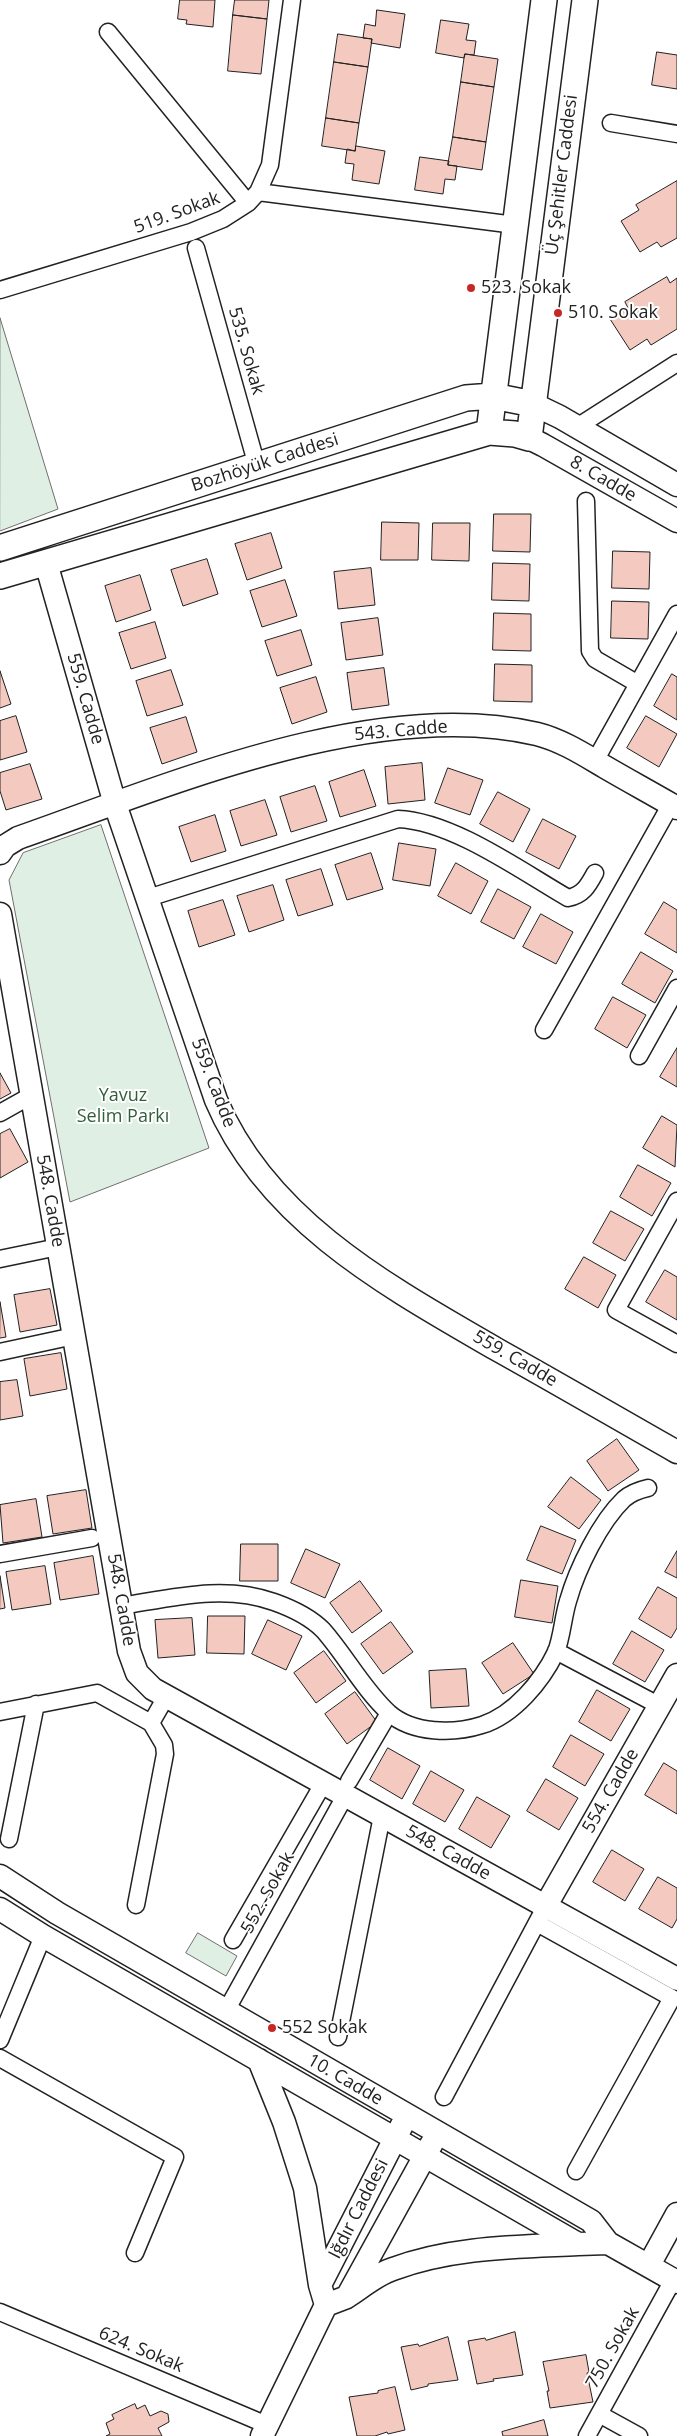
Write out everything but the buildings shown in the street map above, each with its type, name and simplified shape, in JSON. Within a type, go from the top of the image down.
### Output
[{"type":"main road","points":[[489,432],[544,0]]},
{"type":"main road","name":"Üç Şehitler Caddesi","points":[[529,438],[584,0]]},
{"type":"main road","name":"Bozhöyük Caddesi","points":[[0,548],[466,398],[493,396],[533,404]]},
{"type":"main road","name":"Bozhöyük Caddesi","points":[[0,576],[489,432],[516,434],[529,438]]},
{"type":"street","points":[[253,198],[270,165],[292,0]]},
{"type":"street","points":[[108,32],[253,198],[515,225]]},
{"type":"street","points":[[611,124],[677,134]]},
{"type":"street","name":"519. Sokak","points":[[0,290],[192,232],[229,216],[253,198]]},
{"type":"street","name":"535. Sokak","points":[[196,248],[257,466]]},
{"type":"street","points":[[577,427],[677,363]]},
{"type":"street","name":"8. Cadde","points":[[533,404],[577,427],[677,485]]},
{"type":"street","name":"8. Cadde","points":[[529,438],[677,521]]},
{"type":"street","points":[[586,501],[590,651],[595,659],[638,684]]},
{"type":"street","name":"559. Cadde","points":[[46,563],[115,804],[220,1111],[247,1156],[280,1196],[326,1240],[387,1285],[677,1452]]},
{"type":"street","points":[[595,761],[677,614]]},
{"type":"street","name":"543. Cadde","points":[[115,804],[209,772],[350,734],[379,730],[453,726],[514,730],[538,735],[563,744],[674,806]]},
{"type":"street","points":[[1,848],[18,838],[115,804]]},
{"type":"street","points":[[544,1030],[674,806]]},
{"type":"street","points":[[148,898],[398,819],[411,820],[445,829],[568,898],[578,896],[587,887],[595,873]]},
{"type":"street","name":"548. Cadde","points":[[1,929],[129,1651],[136,1673],[146,1684],[166,1697],[323,1784],[347,1788],[382,1816],[541,1915],[676,1976]]},
{"type":"street","points":[[638,1056],[677,988]]},
{"type":"street","points":[[0,1113],[32,1096]]},
{"type":"street","points":[[676,1204],[616,1310],[677,1344]]},
{"type":"street","points":[[0,1259],[58,1247]]},
{"type":"street","points":[[0,1352],[74,1336]]},
{"type":"street","points":[[121,1606],[206,1593],[238,1594],[274,1602],[309,1619],[322,1630],[389,1713],[407,1723],[440,1732],[463,1730],[483,1725],[496,1719],[520,1701],[532,1688],[556,1651],[576,1579],[598,1534],[625,1498],[636,1491],[648,1488]]},
{"type":"street","points":[[0,1554],[92,1538]]},
{"type":"street","points":[[556,1651],[660,1706]]},
{"type":"street","name":"554. Cadde","points":[[541,1915],[677,1676]]},
{"type":"street","points":[[0,1712],[97,1693],[151,1723],[165,1750],[136,1905]]},
{"type":"street","points":[[151,1723],[166,1697]]},
{"type":"street","points":[[9,1839],[36,1704]]},
{"type":"street","name":"552. Sokak","points":[[226,2011],[389,1713]]},
{"type":"street","points":[[232,1940],[323,1784]]},
{"type":"street","points":[[338,2037],[382,1816]]},
{"type":"street","name":"10. Cadde","points":[[0,1876],[57,1913],[591,2221],[608,2243],[675,2281]]},
{"type":"street","name":"10. Cadde","points":[[0,1908],[43,1936],[578,2244]]},
{"type":"street","points":[[444,2097],[541,1915],[672,1998],[576,2171]]},
{"type":"street","points":[[0,2040],[43,1936]]},
{"type":"street","points":[[0,2058],[176,2157],[135,2254]]},
{"type":"street","points":[[259,2060],[284,2122],[305,2188],[323,2295],[347,2297],[392,2269],[455,2252],[509,2247],[608,2243]]},
{"type":"street","name":"Iğdır Caddesi","points":[[264,2430],[323,2295],[407,2115]]},
{"type":"street","name":"Iğdır Caddesi","points":[[347,2297],[437,2133]]},
{"type":"street","points":[[649,2265],[677,2214]]},
{"type":"street","name":"750. Sokak","points":[[587,2436],[675,2281]]},
{"type":"street","name":"624. Sokak","points":[[0,2312],[264,2430]]},
{"type":"street","points":[[599,2414],[639,2436]]},
{"type":"green space","points":[[0,318],[58,509],[0,531]]},
{"type":"green space","name":"Yavuz Selim Parkı","points":[[101,825],[209,1148],[70,1202],[9,880],[23,853]]},
{"type":"green space","points":[[198,1933],[237,1956],[226,1976],[186,1953]]},
{"type":"place","name":"523. Sokak","points":[[471,288]]},
{"type":"place","name":"510. Sokak","points":[[558,313]]},
{"type":"place","name":"552 Sokak","points":[[272,2028]]}]
